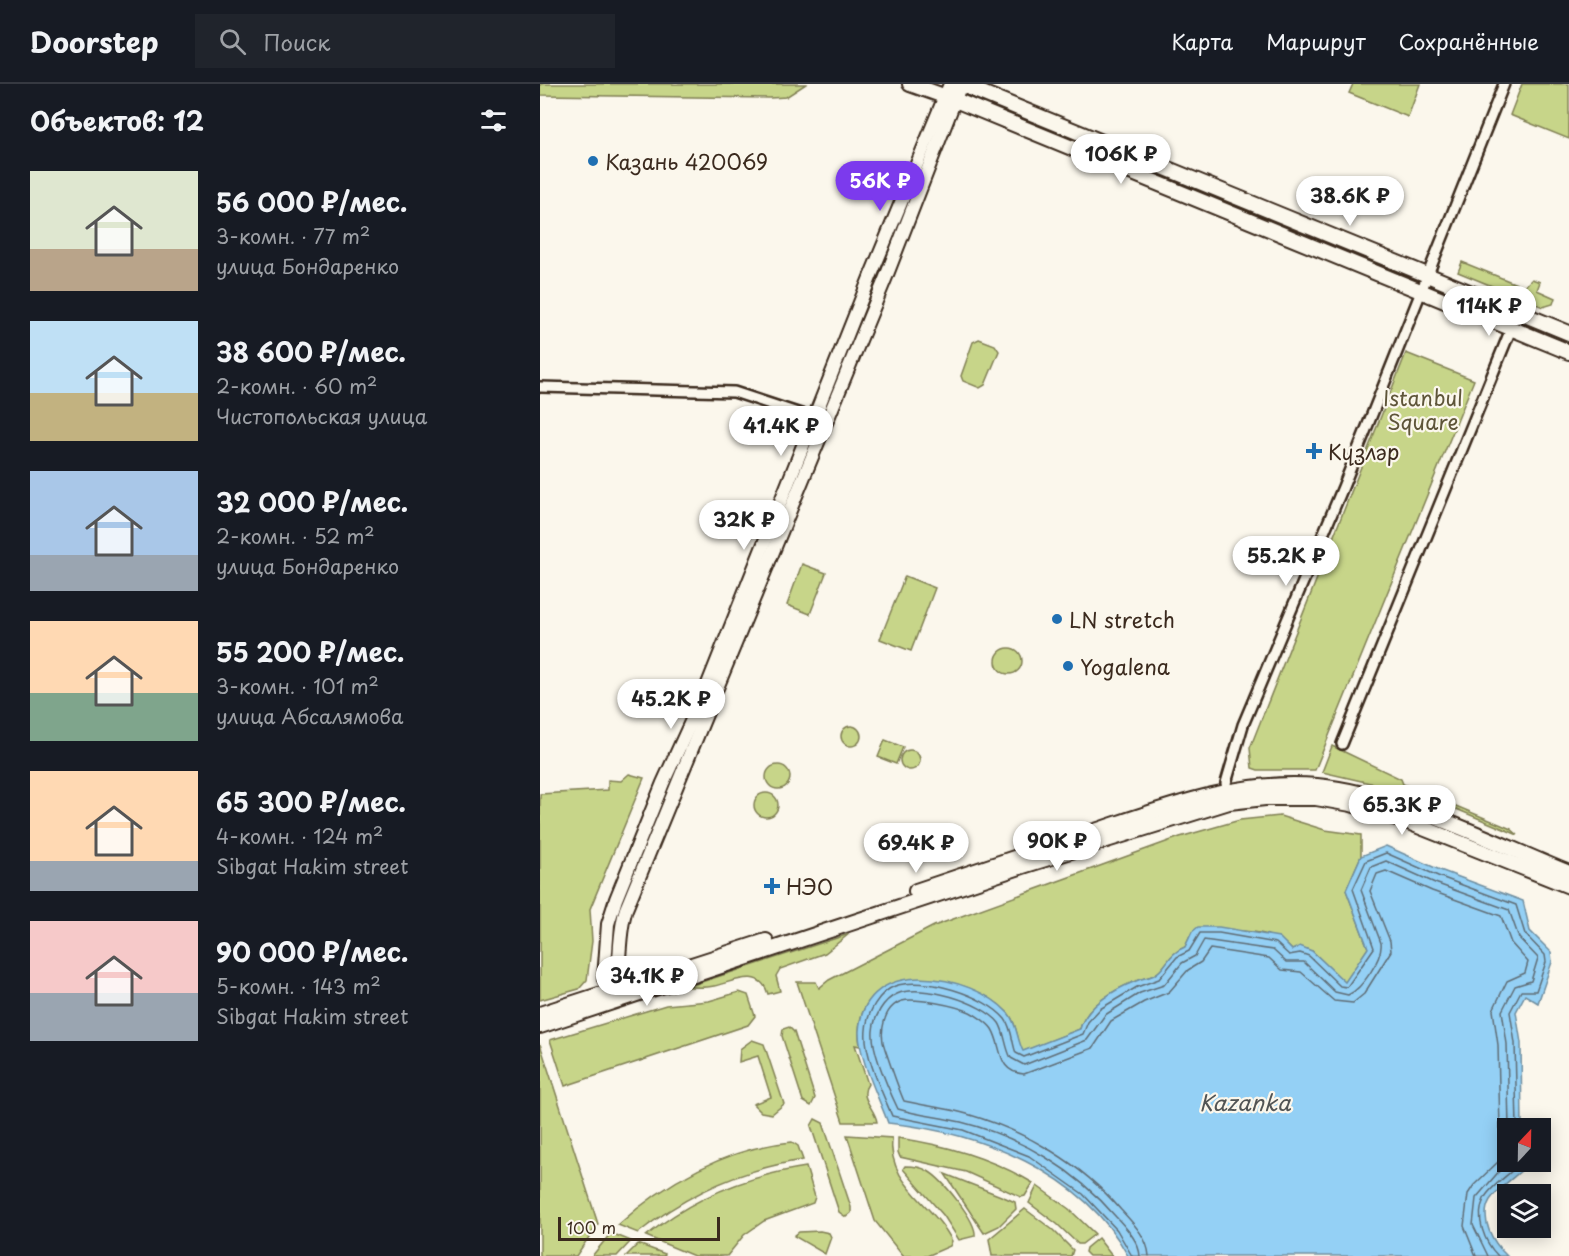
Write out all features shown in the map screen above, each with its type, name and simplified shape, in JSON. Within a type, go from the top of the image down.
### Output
[{"type":"main road","points":[[910,84],[950,93],[1569,352]]},
{"type":"main road","points":[[961,84],[1569,333]]},
{"type":"main road","points":[[540,1014],[616,995],[1026,865],[1228,797],[1306,786],[1351,791],[1401,806],[1569,873]]},
{"type":"main road","points":[[1228,797],[1316,798],[1351,804],[1403,820],[1569,886]]},
{"type":"main road","points":[[540,1026],[616,995]]},
{"type":"street","points":[[616,995],[604,979],[608,924],[614,905],[660,791],[706,689],[819,420],[950,93],[961,84]]},
{"type":"street","points":[[1228,797],[1228,773],[1246,716],[1428,276],[1504,84]]},
{"type":"street","points":[[1342,744],[1511,329]]},
{"type":"street","points":[[540,387],[734,392],[819,420]]},
{"type":"green space","points":[[540,84],[806,84],[786,97],[770,98],[540,95]]},
{"type":"green space","points":[[1353,84],[1420,84],[1408,117],[1349,93]]},
{"type":"green space","points":[[1522,84],[1569,84],[1569,139],[1510,115]]},
{"type":"green space","points":[[1462,262],[1524,287],[1532,279],[1540,282],[1537,290],[1555,298],[1553,304],[1543,307],[1458,272]]},
{"type":"green space","points":[[979,339],[995,345],[999,351],[985,385],[980,388],[963,381],[961,376],[973,342]]},
{"type":"green space","name":"Istanbul Square","points":[[1406,353],[1474,380],[1315,770],[1258,770],[1252,768],[1250,748]]},
{"type":"green space","points":[[802,564],[826,573],[810,614],[787,605]]},
{"type":"green space","points":[[905,576],[935,588],[911,651],[880,639]]},
{"type":"green space","points":[[1009,648],[1018,652],[1022,661],[1018,670],[1009,674],[1000,670],[996,661],[1000,652]]},
{"type":"green space","points":[[851,726],[858,729],[861,736],[858,743],[851,746],[844,743],[841,736],[844,729]]},
{"type":"green space","points":[[885,740],[903,747],[896,764],[878,757]]},
{"type":"green space","points":[[1332,746],[1401,779],[1403,784],[1511,829],[1518,835],[1442,803],[1392,788],[1322,772]]},
{"type":"green space","points":[[910,750],[917,753],[920,760],[917,767],[910,770],[903,767],[900,760],[903,753]]},
{"type":"green space","points":[[778,765],[783,766],[789,772],[789,782],[783,788],[778,789],[773,788],[767,782],[766,777],[767,772],[773,766]]},
{"type":"green space","points":[[629,774],[644,778],[590,909],[592,941],[587,980],[579,989],[540,1000],[540,794],[608,790],[608,780],[621,781]]},
{"type":"green space","points":[[766,793],[771,794],[777,800],[777,810],[771,816],[766,817],[761,816],[755,810],[754,805],[755,800],[761,794]]},
{"type":"green space","points":[[1280,816],[1325,830],[1361,835],[1361,856],[1346,890],[1368,948],[1345,983],[1312,951],[1292,950],[1271,936],[1245,931],[1192,932],[1185,947],[1175,953],[1159,972],[1128,984],[1102,999],[1088,1013],[1080,1029],[1022,1052],[1011,1017],[989,998],[965,987],[939,980],[913,980],[890,985],[872,997],[861,1017],[860,1046],[855,1045],[868,1084],[865,1089],[866,1098],[877,1122],[843,1122],[797,982],[816,982],[819,988],[829,980],[934,926],[1180,837],[1240,820]]},
{"type":"green space","points":[[849,934],[825,953],[780,969],[776,976],[780,991],[768,994],[759,981],[745,978],[711,987],[686,987]]},
{"type":"green space","points":[[739,992],[748,995],[755,1016],[748,1025],[565,1086],[550,1040],[666,1005],[709,1001]]},
{"type":"green space","points":[[789,1027],[794,1032],[815,1098],[811,1106],[803,1101],[782,1036],[783,1029]]},
{"type":"green space","points":[[752,1040],[764,1044],[784,1104],[772,1114],[761,1112],[753,1104],[771,1097],[758,1056],[739,1062],[740,1049]]},
{"type":"green space","points":[[540,1044],[598,1224],[576,1256],[540,1256]]},
{"type":"green space","points":[[815,1119],[823,1123],[851,1207],[851,1213],[846,1217],[839,1212],[811,1126]]},
{"type":"green space","points":[[847,1135],[892,1138],[892,1154],[897,1168],[904,1181],[944,1228],[952,1241],[950,1246],[927,1256],[903,1256],[875,1221]]},
{"type":"green space","points":[[898,1138],[934,1144],[968,1154],[1001,1166],[1033,1183],[1025,1196],[1021,1197],[966,1172],[900,1157]]},
{"type":"green space","points":[[792,1142],[798,1146],[803,1160],[758,1170],[716,1185],[676,1206],[638,1233],[618,1225],[676,1182],[721,1159],[768,1145]]},
{"type":"green space","points":[[905,1166],[926,1170],[942,1182],[965,1211],[975,1236],[959,1240],[944,1216],[903,1169]]},
{"type":"green space","points":[[806,1167],[815,1197],[813,1203],[764,1221],[744,1235],[727,1256],[694,1256],[646,1236],[682,1210],[721,1191],[762,1176]]},
{"type":"green space","points":[[945,1174],[1015,1202],[1016,1209],[999,1226],[984,1233]]},
{"type":"green space","points":[[1037,1186],[1069,1209],[1095,1234],[1082,1244],[1078,1244],[1057,1224],[1029,1203]]},
{"type":"green space","points":[[1025,1209],[1053,1230],[1073,1250],[1071,1256],[992,1256],[989,1239]]},
{"type":"green space","points":[[799,1232],[829,1233],[831,1237],[825,1254],[794,1236]]},
{"type":"green space","points":[[611,1233],[631,1241],[617,1256],[592,1256]]},
{"type":"green space","points":[[1098,1238],[1112,1256],[1089,1256],[1085,1252],[1086,1248]]},
{"type":"green space","points":[[638,1244],[665,1254],[664,1256],[626,1256]]},
{"type":"water","name":"Kazanka","points":[[1386,846],[1440,870],[1523,901],[1530,931],[1551,952],[1552,962],[1538,1003],[1525,995],[1516,1012],[1521,1043],[1522,1118],[1497,1118],[1497,1172],[1520,1172],[1506,1184],[1497,1184],[1497,1192],[1487,1207],[1489,1230],[1507,1256],[1128,1256],[1108,1226],[1084,1201],[1056,1179],[1025,1161],[957,1136],[888,1123],[865,1065],[859,1031],[865,1006],[879,990],[899,981],[922,978],[946,981],[970,988],[991,999],[1008,1013],[1023,1051],[1080,1029],[1088,1013],[1102,999],[1128,984],[1159,972],[1175,953],[1185,947],[1192,932],[1198,927],[1219,927],[1279,937],[1292,950],[1300,946],[1312,951],[1345,982],[1368,948],[1346,890],[1361,856]]},
{"type":"place","name":"Казань 420069","points":[[593,161]]},
{"type":"place","name":"Күзләр","points":[[1314,451]]},
{"type":"place","name":"LN stretch","points":[[1057,619]]},
{"type":"place","name":"Yogalena","points":[[1068,666]]},
{"type":"place","name":"НЭО","points":[[772,886]]}]
